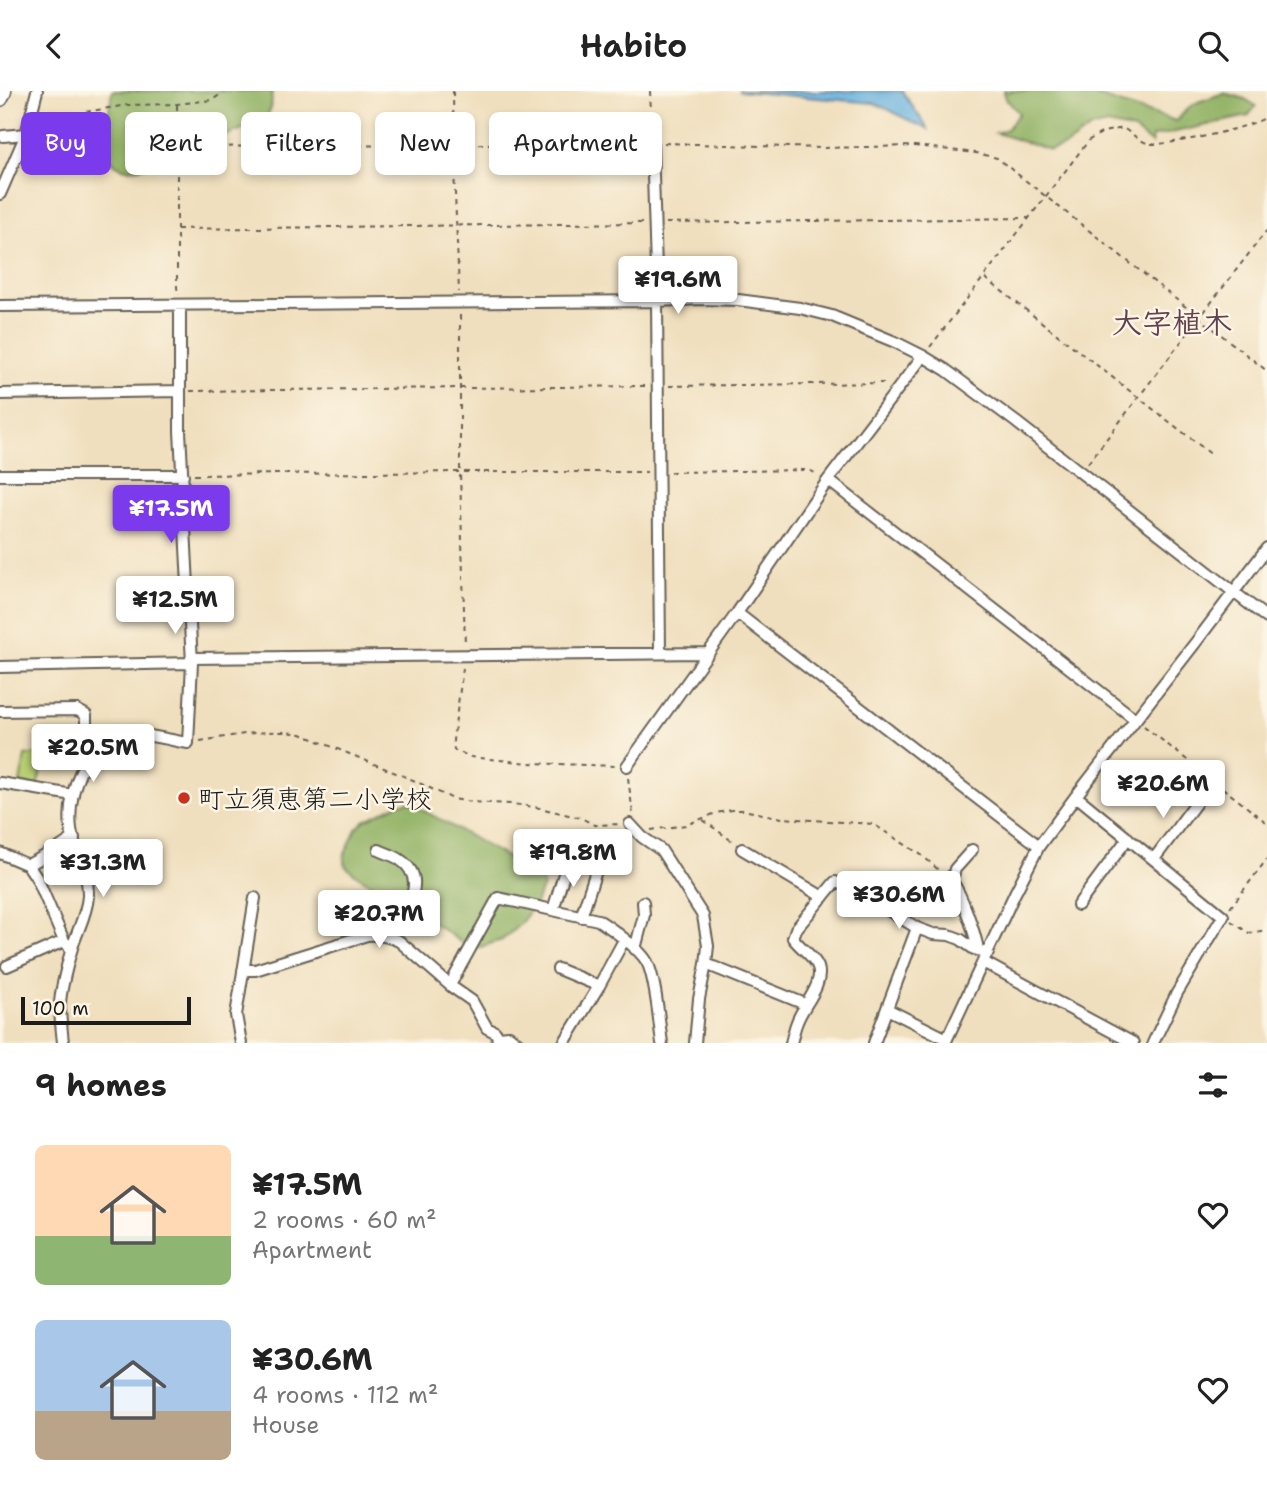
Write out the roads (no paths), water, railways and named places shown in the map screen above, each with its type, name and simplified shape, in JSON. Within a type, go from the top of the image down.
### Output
[{"type":"highway","points":[[0,98],[3,91]]},
{"type":"street","points":[[32,112],[37,91]]},
{"type":"street","points":[[2,137],[21,135]]},
{"type":"street","points":[[0,194],[21,146]]},
{"type":"street","points":[[653,175],[657,301],[660,653]]},
{"type":"street","points":[[0,306],[702,299],[738,300],[800,308],[832,316],[895,342],[946,370],[1267,618]]},
{"type":"street","points":[[63,1043],[60,1004],[67,945],[86,908],[88,895],[86,875],[71,829],[73,795],[82,767],[97,747],[118,735],[134,734],[188,743],[192,661],[180,431],[180,306]]},
{"type":"street","points":[[627,767],[828,480],[923,356]]},
{"type":"street","points":[[0,394],[180,391]]},
{"type":"street","points":[[0,475],[183,475]]},
{"type":"street","points":[[828,480],[1135,719]]},
{"type":"street","points":[[887,1009],[946,1041],[983,955],[1040,846],[1267,548]]},
{"type":"street","points":[[737,613],[1040,846]]},
{"type":"street","points":[[0,667],[192,661],[707,653]]},
{"type":"street","points":[[0,711],[77,710],[86,715],[86,734],[97,747]]},
{"type":"street","points":[[0,783],[73,795]]},
{"type":"street","points":[[1076,796],[1223,916],[1177,993],[1153,1043]]},
{"type":"street","points":[[1154,859],[1198,800]]},
{"type":"street","points":[[632,827],[661,850],[703,916],[708,946],[695,1043]]},
{"type":"street","points":[[28,865],[74,838]]},
{"type":"street","points":[[1078,905],[1128,838]]},
{"type":"street","points":[[742,849],[823,897]]},
{"type":"street","points":[[379,850],[398,858],[414,875],[415,888],[400,918],[387,936]]},
{"type":"street","points":[[972,850],[955,869],[952,881],[983,955]]},
{"type":"street","points":[[553,910],[570,851]]},
{"type":"street","points":[[0,853],[28,865],[38,880],[67,945]]},
{"type":"street","points":[[581,917],[596,871]]},
{"type":"street","points":[[791,1043],[797,1021],[819,978],[819,968],[815,961],[793,938],[796,929],[835,882],[851,887],[917,928],[960,939],[1133,1043]]},
{"type":"street","points":[[241,1043],[236,1015],[255,898]]},
{"type":"street","points":[[450,985],[498,898],[597,921],[609,927],[648,964],[662,1043]]},
{"type":"street","points":[[635,949],[644,915],[643,902]]},
{"type":"street","points":[[874,1043],[917,928]]},
{"type":"street","points":[[243,970],[255,970],[367,935],[387,936],[399,941],[472,1001],[487,1028],[495,1031],[498,1040],[509,1036],[519,1043]]},
{"type":"street","points":[[564,1043],[624,940]]},
{"type":"street","points":[[7,966],[67,945]]},
{"type":"street","points":[[706,964],[805,1004]]},
{"type":"street","points":[[558,969],[599,986]]},
{"type":"water","points":[[738,91],[902,91],[928,129],[873,103]]},
{"type":"place","name":"町立須恵第二小学校","points":[[184,798]]},
{"type":"district","name":"大字植木","points":[[1172,322]]}]
